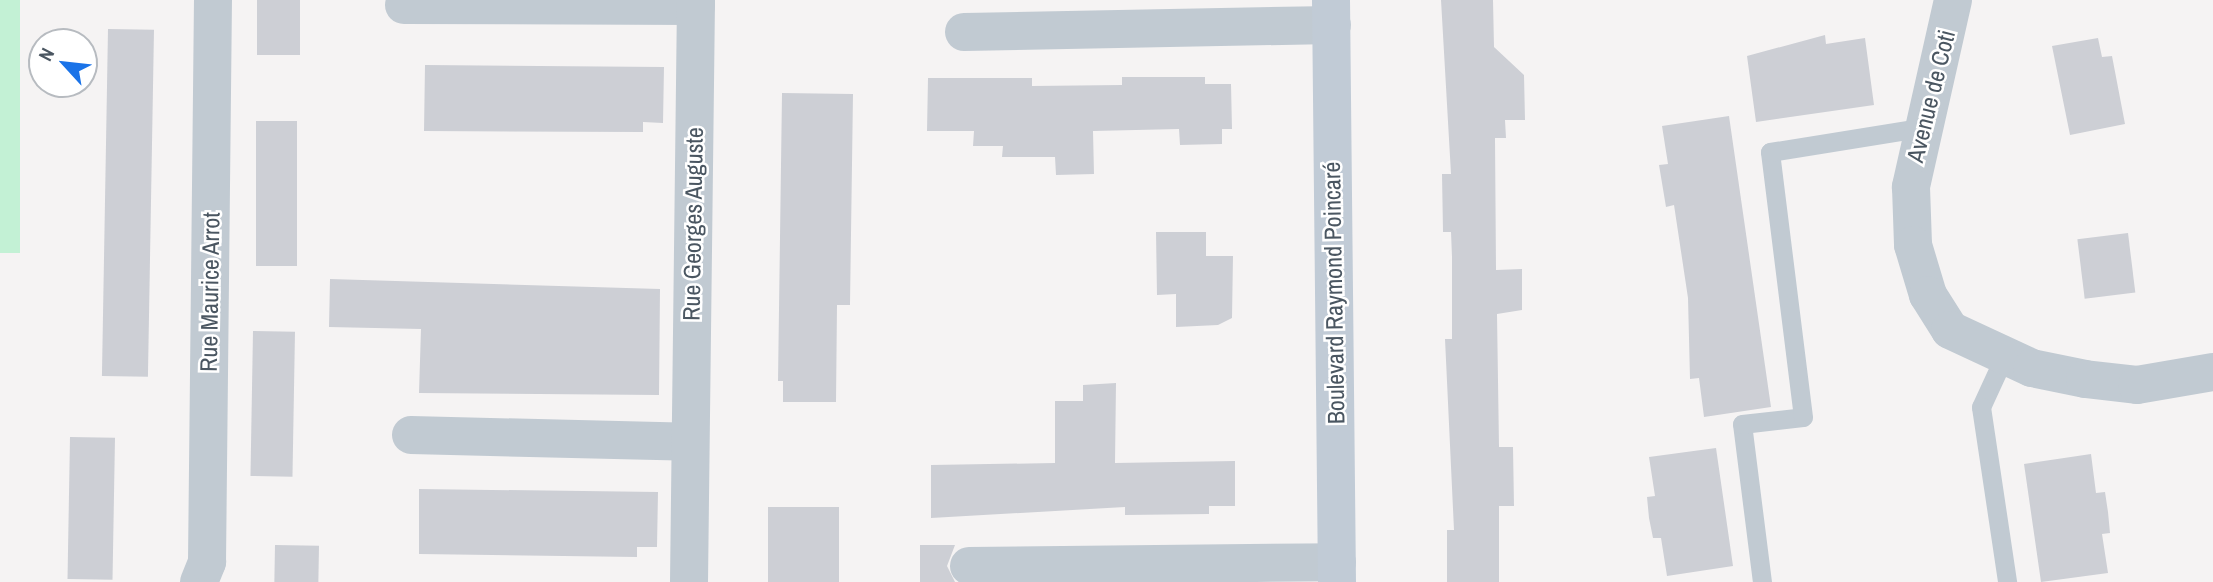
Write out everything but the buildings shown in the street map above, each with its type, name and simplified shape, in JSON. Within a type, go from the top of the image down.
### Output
[{"type":"main road","name":"Boulevard Raymond Poincaré","points":[[1332,12],[1337,572]]},
{"type":"street","name":"Rue Maurice Arrot","points":[[200,582],[207,562],[213,0]]},
{"type":"street","name":"Avenue de Coti","points":[[1953,0],[1920,128],[1911,187],[1913,245],[1928,295],[1950,330],[2032,368],[2137,385],[2213,372]]},
{"type":"street","name":"Rue Georges Auguste","points":[[404,5],[696,3],[689,582]]},
{"type":"street","name":"Boulevard Raymond Poincaré","points":[[964,32],[1332,12]]},
{"type":"street","points":[[411,435],[689,442]]},
{"type":"street","name":"Boulevard Raymond Poincaré","points":[[970,566],[1337,572]]},
{"type":"lane","points":[[1762,582],[1742,424],[1804,417],[1770,152],[1920,128]]},
{"type":"lane","points":[[2004,357],[1981,407],[2007,582]]},
{"type":"green space","points":[[0,0],[20,0],[20,253],[0,253]]}]
